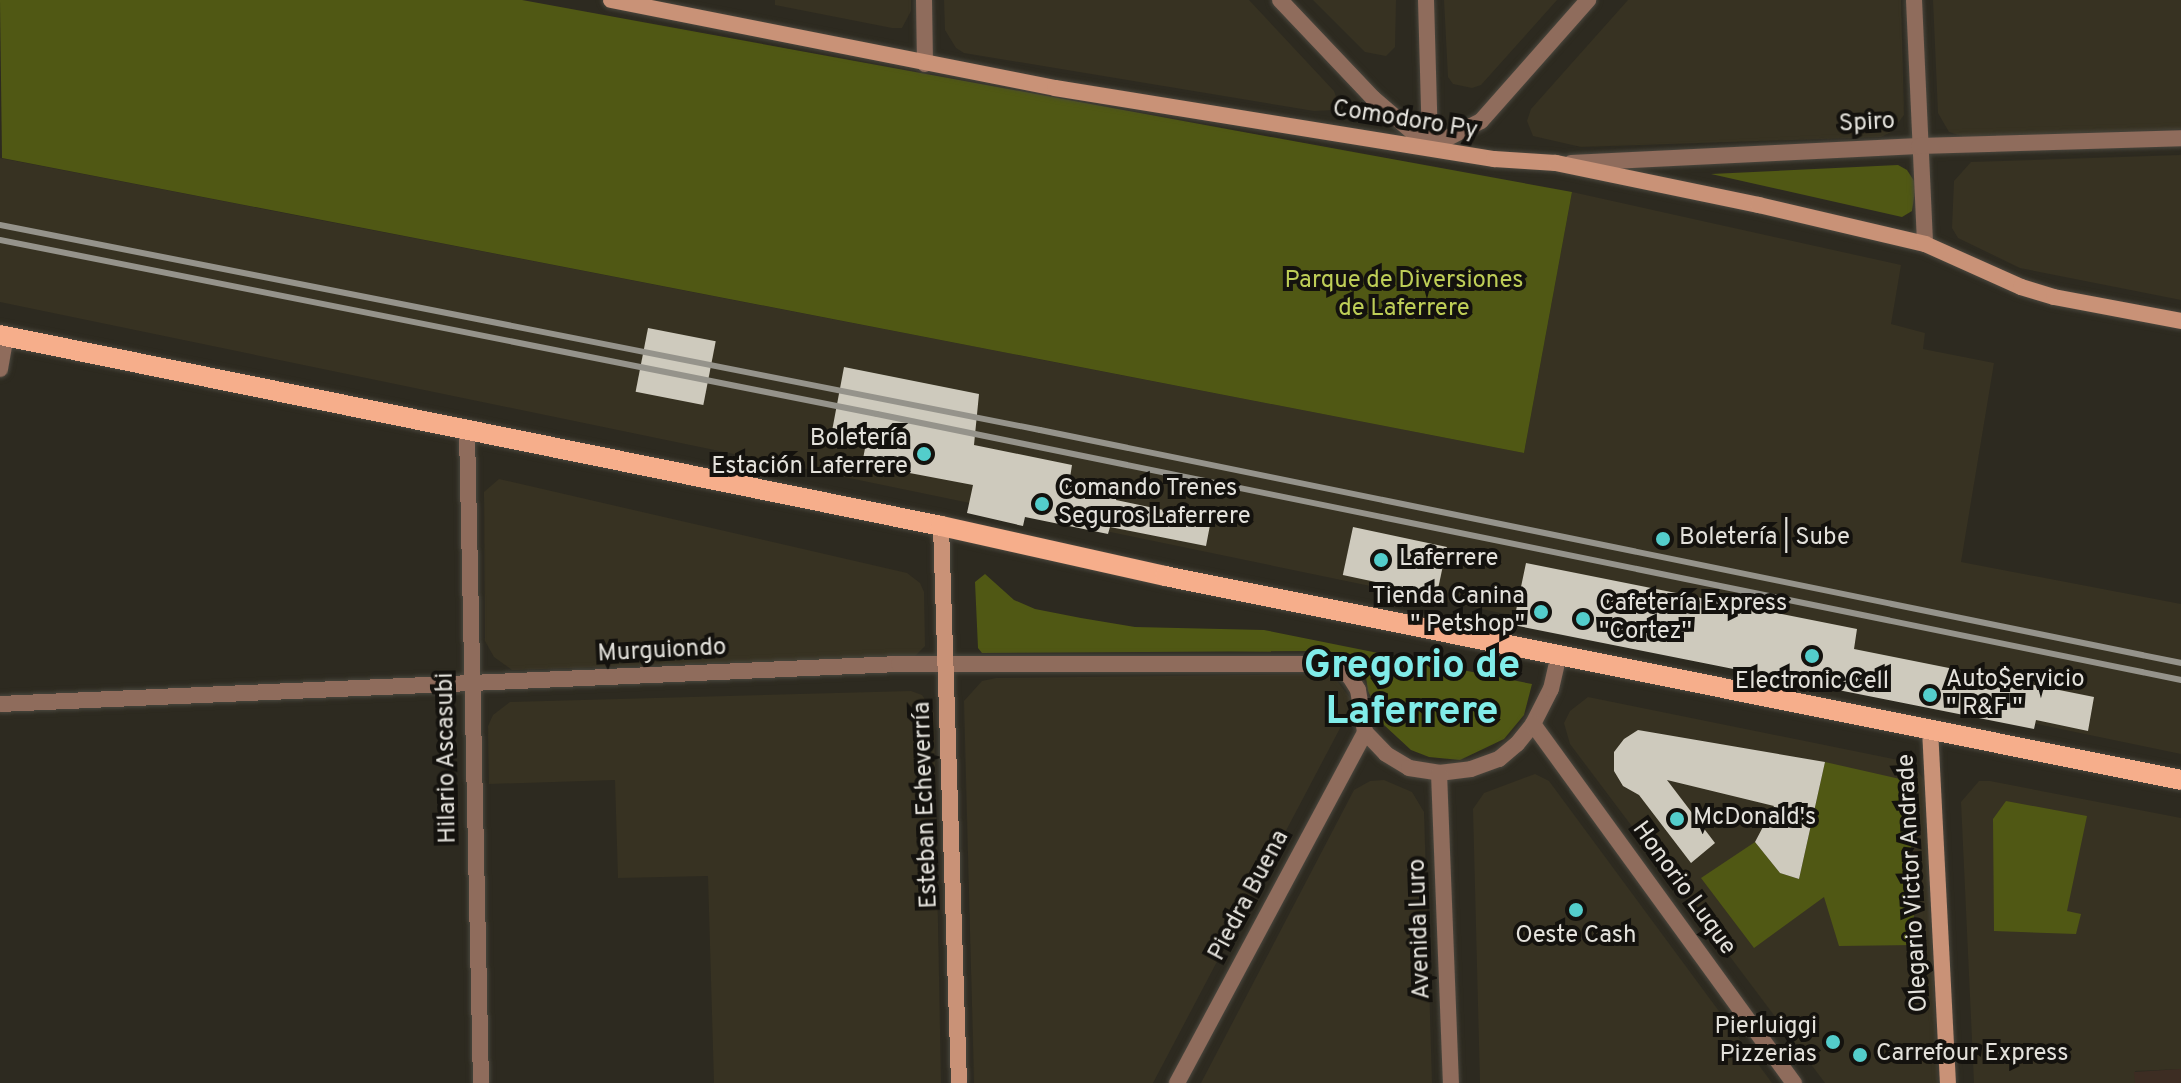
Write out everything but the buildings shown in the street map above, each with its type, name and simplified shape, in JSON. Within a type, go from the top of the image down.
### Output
[{"type":"main road","name":"Comodoro Py","points":[[611,0],[925,64],[1350,137],[1494,159],[1556,163],[1819,218],[1925,244],[2032,291],[2181,321]]},
{"type":"main road","points":[[3,335],[467,432],[941,526],[1052,553],[2181,780]]},
{"type":"main road","name":"Esteban Echeverría","points":[[941,526],[959,1083]]},
{"type":"main road","name":"Olegario Victor Andrade","points":[[1930,729],[1948,1083]]},
{"type":"street","points":[[924,0],[925,64]]},
{"type":"street","points":[[1280,0],[1373,98],[1430,147]]},
{"type":"street","points":[[1426,0],[1430,147]]},
{"type":"street","points":[[1430,147],[1481,121],[1588,0]]},
{"type":"street","points":[[1914,0],[1925,244]]},
{"type":"street","name":"Spiro","points":[[1556,163],[1919,146],[2181,138]]},
{"type":"street","points":[[0,369],[3,335]]},
{"type":"street","name":"Hilario Ascasubi","points":[[467,432],[470,685],[481,1083]]},
{"type":"street","points":[[1365,732],[1386,754],[1409,768],[1439,773],[1471,769],[1499,759],[1533,724],[1551,689],[1559,655]]},
{"type":"street","name":"Murguiondo","points":[[0,704],[947,665],[1326,664],[1340,668],[1358,690],[1365,732]]},
{"type":"street","name":"Honorio Luque","points":[[1533,724],[1794,1083]]},
{"type":"street","name":"Piedra Buena","points":[[1177,1083],[1365,732]]},
{"type":"street","name":"Avenida Luro","points":[[1439,773],[1451,1083]]},
{"type":"shaded area","points":[[775,0],[911,0],[911,11],[902,28],[892,28],[775,5]]},
{"type":"shaded area","points":[[944,0],[1249,0],[1334,91],[1338,103],[1334,110],[1314,111],[964,53],[956,48],[945,30]]},
{"type":"shaded area","points":[[1313,0],[1396,0],[1395,47],[1386,56],[1365,52]]},
{"type":"shaded area","points":[[1444,0],[1557,0],[1481,85],[1472,88],[1453,84],[1448,77]]},
{"type":"shaded area","points":[[1628,0],[1901,0],[1904,115],[1891,132],[1881,137],[1581,147],[1533,136],[1527,121],[1531,109]]},
{"type":"shaded area","points":[[1933,0],[2181,0],[2181,129],[1965,137],[1949,132],[1938,113]]},
{"type":"shaded area","points":[[2181,155],[2181,300],[2020,268],[1958,238],[1952,228],[1954,181],[1971,162]]},
{"type":"shaded area","points":[[0,158],[1524,453],[1572,192],[1901,265],[1891,324],[1925,333],[1923,349],[1994,363],[1961,562],[2181,604],[2181,754],[0,302]]},
{"type":"shaded area","points":[[499,479],[907,573],[920,583],[924,592],[925,646],[914,657],[512,670],[494,657],[485,641],[484,492]]},
{"type":"shaded area","points":[[1332,674],[1350,698],[1347,715],[1153,1083],[974,1083],[964,701],[982,681],[996,678]]},
{"type":"shaded area","points":[[911,691],[922,695],[934,713],[941,1083],[714,1083],[708,876],[618,878],[615,780],[489,784],[488,726],[493,715],[510,702]]},
{"type":"shaded area","points":[[1588,697],[1913,763],[1926,784],[1938,1083],[1825,1083],[1570,744],[1564,723],[1570,711]]},
{"type":"shaded area","points":[[1535,774],[1549,781],[1772,1083],[1480,1083],[1473,809],[1484,793]]},
{"type":"shaded area","points":[[1384,780],[1412,792],[1424,812],[1432,1083],[1201,1083],[1354,790],[1370,781]]},
{"type":"shaded area","points":[[1979,781],[2181,818],[2181,1069],[2135,1071],[2135,1083],[1974,1083],[1961,802]]},
{"type":"shaded area","points":[[2181,1069],[2181,1083],[2135,1083],[2134,1072]]},
{"type":"green space","name":"Parque de Diversiones de Laferrere","points":[[0,0],[522,0],[1572,192],[1524,453],[2,158]]},
{"type":"green space","points":[[1898,165],[1907,170],[1916,184],[1912,211],[1902,217],[1711,174]]},
{"type":"green space","points":[[985,574],[1014,600],[1035,609],[1135,627],[1264,630],[1532,684],[1524,715],[1504,739],[1460,760],[1429,757],[1411,750],[1384,725],[1368,691],[1365,671],[1346,656],[1315,651],[982,653],[978,648],[975,582]]},
{"type":"green space","points":[[1825,762],[1900,779],[1909,792],[1915,945],[1839,946],[1824,897],[1754,948],[1701,878],[1755,842],[1780,873],[1799,879]]},
{"type":"green space","points":[[2006,801],[2087,816],[2067,911],[2081,914],[2076,934],[1994,931],[1993,819]]},
{"type":"railway","points":[[0,225],[1040,430],[2181,663]]},
{"type":"railway","points":[[0,240],[877,414],[2181,680]]},
{"type":"place","name":"Boletería Estación Laferrere","points":[[924,454]]},
{"type":"place","name":"Comando Trenes Seguros Laferrere","points":[[1042,504]]},
{"type":"place","name":"Boletería | Sube","points":[[1663,539]]},
{"type":"place","name":"Laferrere","points":[[1381,560]]},
{"type":"place","name":"Tienda Canina '' Petshop''","points":[[1541,612]]},
{"type":"place","name":"Cafetería Express ''Cortez''","points":[[1583,619]]},
{"type":"place","name":"Electronic Cell","points":[[1812,656]]},
{"type":"place","name":"Auto$ervicio '' R&F ''","points":[[1930,695]]},
{"type":"place","name":"McDonald's","points":[[1677,819]]},
{"type":"place","name":"Oeste Cash","points":[[1576,910]]},
{"type":"place","name":"Pierluiggi Pizzerias","points":[[1833,1042]]},
{"type":"place","name":"Carrefour Express","points":[[1860,1055]]},
{"type":"district","name":"Gregorio de Laferrere","points":[[1412,690]]}]
